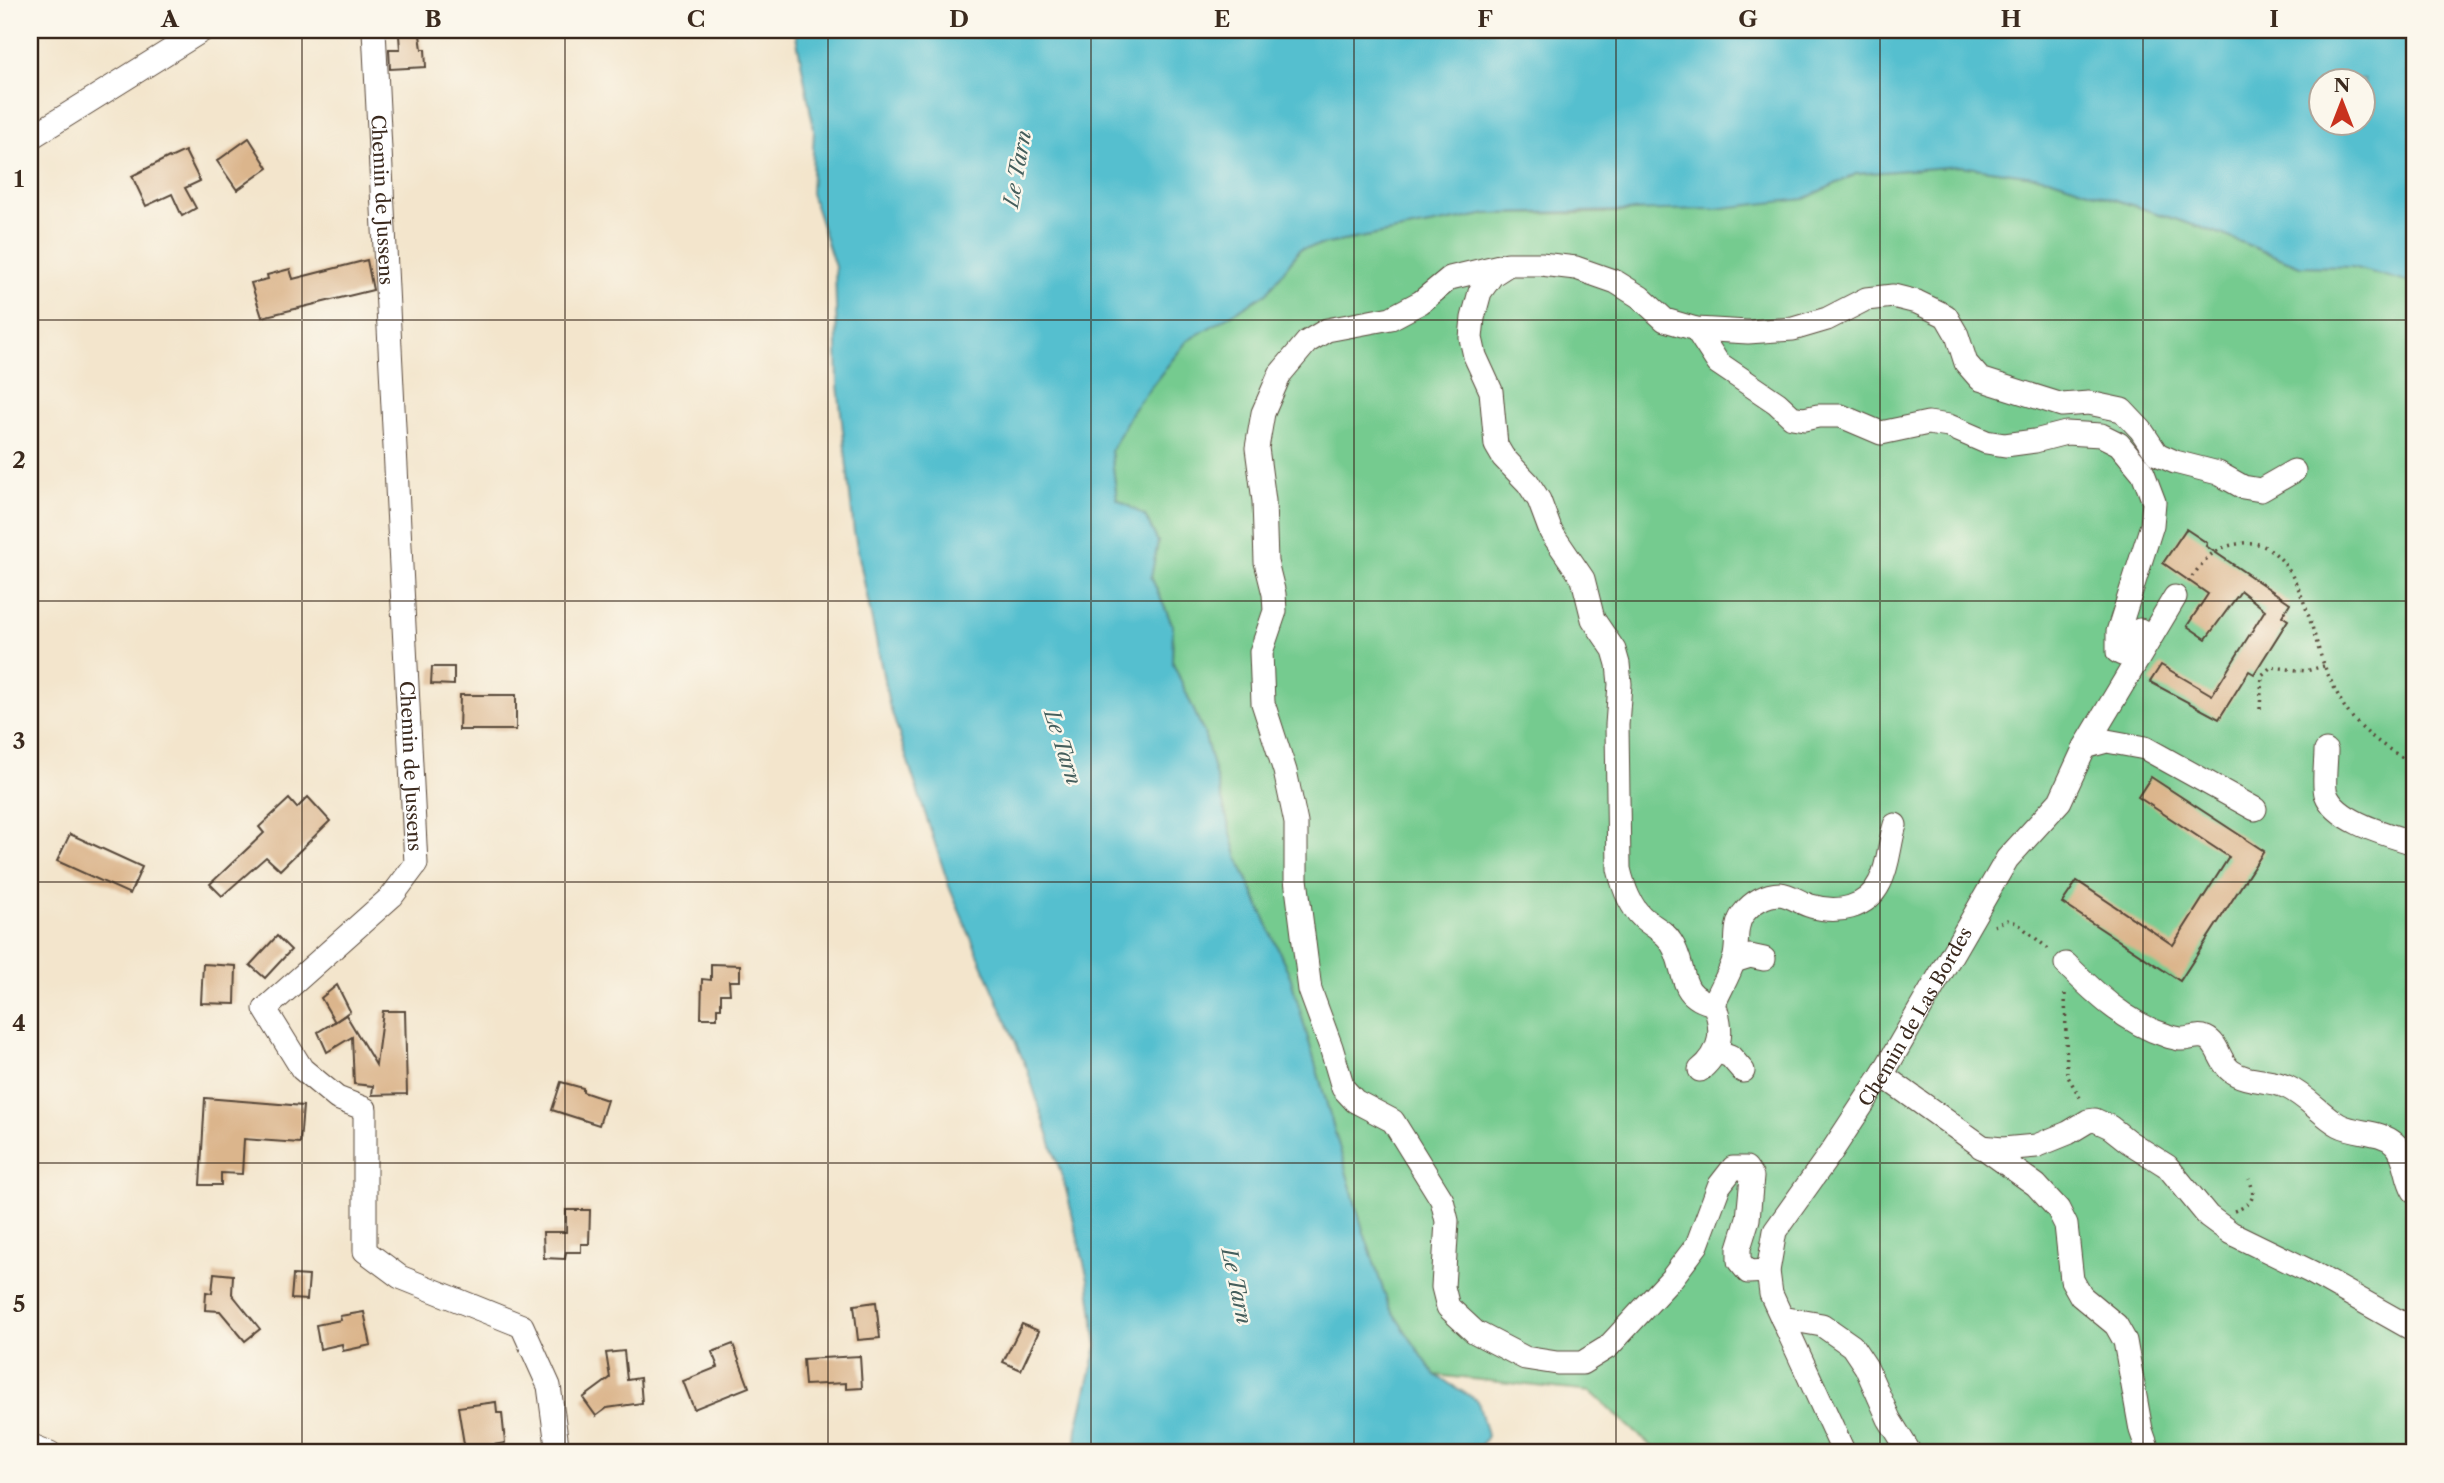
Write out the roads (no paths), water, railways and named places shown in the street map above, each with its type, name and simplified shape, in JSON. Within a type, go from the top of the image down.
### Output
[{"type":"street","points":[[30,138],[203,30]]},
{"type":"street","name":"Chemin de Jussens","points":[[374,30],[416,864],[392,897],[265,1009],[302,1069],[337,1098],[365,1110],[365,1251],[400,1277],[522,1326],[549,1386],[558,1453]]},
{"type":"street","points":[[1508,264],[1492,275],[1480,292],[1472,318],[1471,338],[1475,356],[1492,391],[1496,445],[1539,500],[1551,531],[1583,579],[1593,619],[1614,650],[1620,684],[1616,725],[1619,869],[1624,889],[1641,916],[1671,941],[1681,976],[1690,992],[1701,1002],[1714,1004]]},
{"type":"street","points":[[1768,1271],[1748,1272],[1739,1261],[1739,1248],[1748,1219],[1752,1177],[1746,1168],[1733,1168],[1719,1186],[1697,1245],[1672,1278],[1608,1347],[1582,1363],[1557,1363],[1524,1358],[1475,1332],[1448,1307],[1443,1287],[1447,1221],[1442,1200],[1393,1121],[1355,1101],[1343,1088],[1310,990],[1296,879],[1296,823],[1285,771],[1263,703],[1262,652],[1275,611],[1266,562],[1264,501],[1257,448],[1263,413],[1280,374],[1307,342],[1327,330],[1391,318],[1422,302],[1450,278],[1508,264],[1577,268],[1616,282],[1640,297],[1665,320],[1696,329],[1793,329],[1827,318],[1866,299],[1893,296],[1917,302],[1946,316],[1957,335],[1966,363],[1980,379],[2062,405],[2089,404],[2122,410],[2141,430],[2157,454],[2175,462],[2218,473],[2243,487],[2261,490],[2294,471]]},
{"type":"street","name":"Chemin de Las Bordes","points":[[1696,329],[1718,363],[1777,403],[1792,417],[1804,419],[1841,416],[1881,433],[1928,423],[1938,424],[1986,442],[2005,445],[2066,433],[2101,435],[2119,444],[2144,473],[2154,502],[2152,525],[2118,632],[2118,652],[2122,654],[2147,620],[2175,597],[2085,747],[2060,800],[2007,859],[1882,1075],[1775,1231],[1768,1271],[1771,1294],[1843,1453]]},
{"type":"street","points":[[2085,747],[2107,741],[2145,748],[2255,809]]},
{"type":"street","points":[[2326,751],[2326,794],[2339,811],[2373,830],[2414,844]]},
{"type":"street","points":[[1700,1070],[1716,1051],[1721,1035],[1714,1004],[1734,961],[1736,932],[1741,916],[1755,902],[1765,897],[1787,895],[1808,905],[1825,909],[1858,906],[1868,899],[1879,884],[1886,868],[1895,825]]},
{"type":"street","points":[[1734,961],[1750,956],[1764,959]]},
{"type":"street","points":[[2066,964],[2113,1008],[2163,1035],[2182,1039],[2205,1037],[2214,1044],[2222,1062],[2232,1072],[2242,1077],[2286,1086],[2337,1124],[2383,1136],[2395,1143],[2414,1191]]},
{"type":"street","points":[[1716,1051],[1730,1056],[1743,1070]]},
{"type":"street","points":[[1882,1075],[2036,1185],[2058,1209],[2066,1225],[2072,1280],[2081,1296],[2116,1325],[2124,1341],[2141,1430],[2150,1453]]},
{"type":"street","points":[[1981,1147],[2003,1149],[2036,1146],[2095,1120],[2167,1166],[2208,1216],[2231,1233],[2311,1272],[2414,1330]]},
{"type":"street","points":[[1782,1318],[1822,1325],[1852,1346],[1866,1367],[1889,1419],[1910,1453]]},
{"type":"street","points":[[30,1445],[50,1453]]},
{"type":"water","name":"Le Tarn","points":[[795,30],[2414,30],[2414,284],[2352,267],[2300,266],[2221,234],[2049,178],[1960,166],[1856,174],[1804,199],[1714,209],[1488,214],[1300,249],[1267,293],[1187,341],[1132,411],[1111,451],[1117,499],[1145,516],[1158,542],[1151,577],[1173,626],[1172,661],[1204,733],[1237,856],[1290,976],[1363,1230],[1389,1307],[1435,1375],[1478,1401],[1487,1436],[1476,1453],[1075,1453],[1077,1429],[1097,1346],[1088,1279],[1066,1189],[1027,1069],[950,889],[889,704],[854,532],[838,385],[835,267],[811,193],[814,130]]}]
